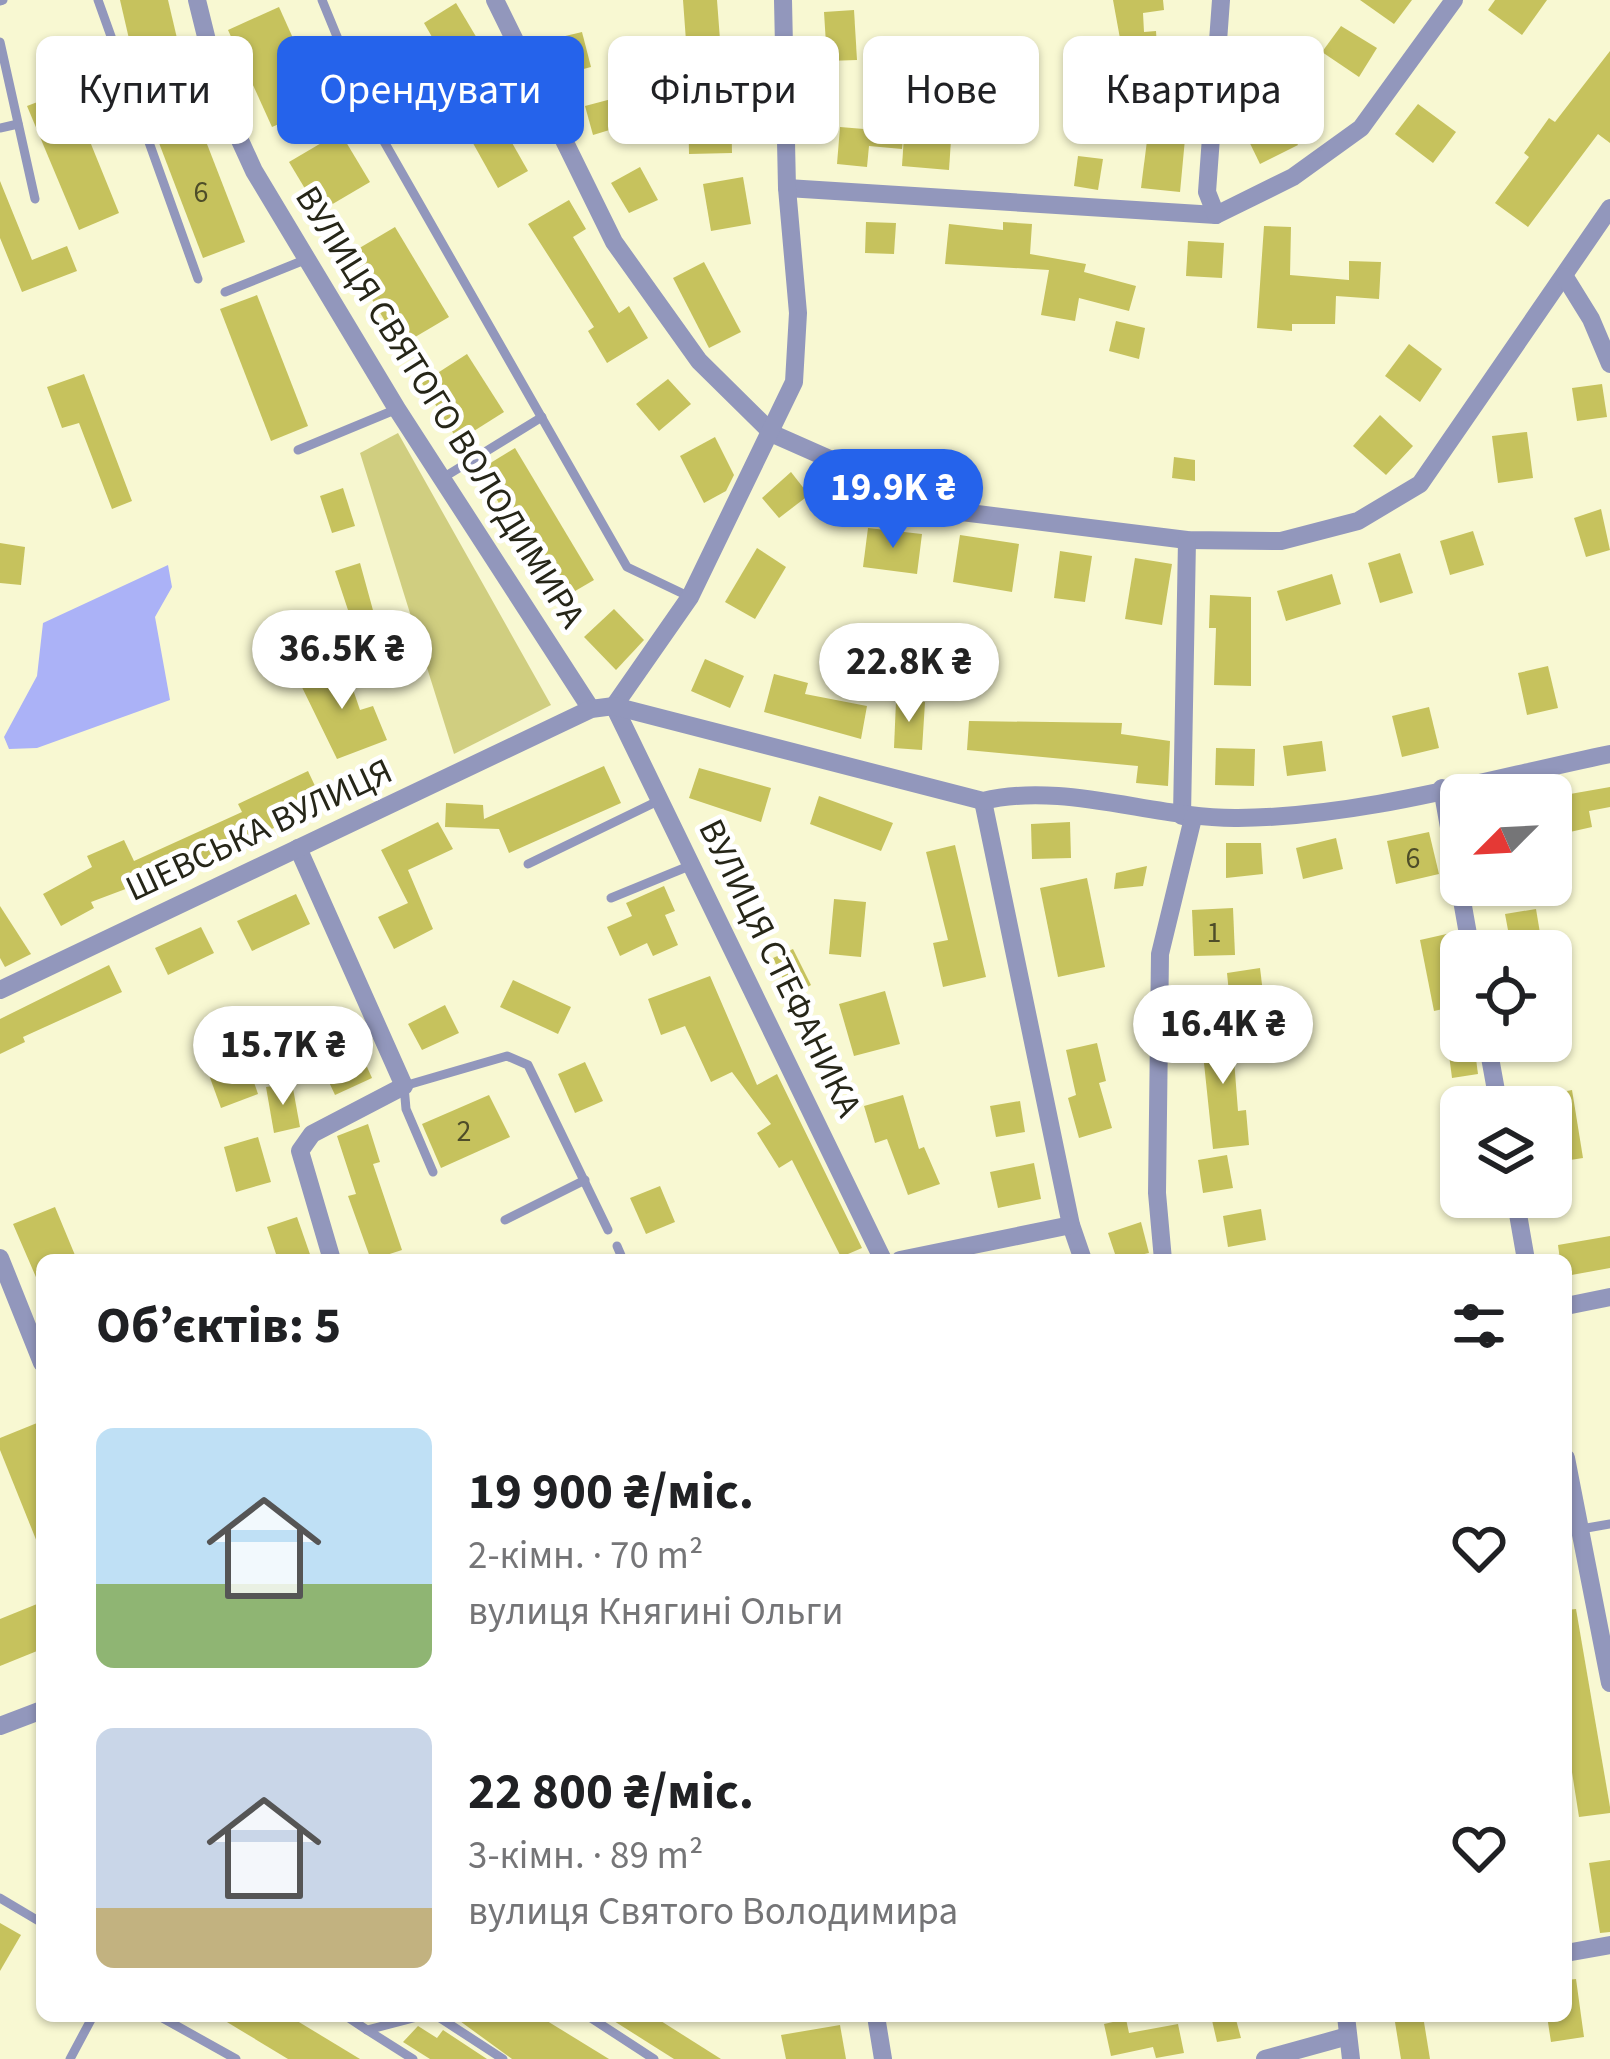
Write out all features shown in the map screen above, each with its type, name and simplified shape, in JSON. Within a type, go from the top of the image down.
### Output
[{"type":"street","name":"ВУЛИЦЯ СВЯТОГО ВОЛОДИМИРА","points":[[197,0],[206,36]]},
{"type":"street","points":[[495,0],[614,242],[699,361],[773,434],[945,510],[1187,540],[1281,542],[1358,521],[1420,484],[1610,208]]},
{"type":"street","points":[[783,0],[787,188],[798,313],[794,382],[773,434],[690,597],[614,706],[983,801],[1018,793],[1188,817],[1346,809],[1440,788]]},
{"type":"street","points":[[1216,215],[1207,192],[1220,0]]},
{"type":"street","points":[[787,188],[1216,215],[1326,158],[1361,128],[1454,0]]},
{"type":"street","name":"ВУЛИЦЯ СВЯТОГО ВОЛОДИМИРА","points":[[242,144],[397,409],[591,709]]},
{"type":"street","points":[[1565,278],[1592,319],[1610,364]]},
{"type":"street","points":[[1162,1254],[1157,1193],[1160,954],[1188,817],[1187,540]]},
{"type":"street","name":"ШЕВСЬКА ВУЛИЦЯ","points":[[0,990],[591,709],[614,706]]},
{"type":"street","name":"ВУЛИЦЯ СТЕФАНИКА","points":[[614,706],[880,1254]]},
{"type":"street","points":[[1511,774],[1610,754]]},
{"type":"street","points":[[983,801],[1081,1254]]},
{"type":"street","points":[[298,848],[404,1086],[312,1134],[299,1151],[330,1254]]},
{"type":"street","points":[[1519,1218],[1525,1254]]},
{"type":"street","points":[[929,1254],[1071,1225]]},
{"type":"street","points":[[0,1258],[36,1348]]},
{"type":"street","points":[[1572,1305],[1610,1297]]},
{"type":"street","points":[[1572,1486],[1610,1683]]},
{"type":"street","points":[[1,1721],[36,1712]]},
{"type":"street","points":[[1572,1952],[1610,1946]]},
{"type":"street","points":[[877,2022],[883,2059]]},
{"type":"street","points":[[1265,2059],[1347,2026],[1351,2059]]},
{"type":"lane","points":[[98,0],[110,36]]},
{"type":"lane","points":[[322,0],[370,117],[627,567],[690,597]]},
{"type":"lane","points":[[0,41],[35,199]]},
{"type":"lane","points":[[0,128],[18,124]]},
{"type":"lane","points":[[146,144],[198,279]]},
{"type":"lane","points":[[225,292],[308,259]]},
{"type":"lane","points":[[298,450],[397,409]]},
{"type":"lane","points":[[441,478],[542,417]]},
{"type":"lane","points":[[528,864],[662,799]]},
{"type":"lane","points":[[611,898],[694,864]]},
{"type":"lane","points":[[433,1172],[406,1109],[404,1086],[507,1056],[529,1065],[608,1230]]},
{"type":"lane","points":[[505,1220],[585,1180]]},
{"type":"lane","points":[[616,1246],[620,1254]]},
{"type":"lane","points":[[1581,1529],[1610,1524]]},
{"type":"lane","points":[[0,1898],[36,1919]]},
{"type":"lane","points":[[70,2059],[90,2022]]},
{"type":"lane","points":[[170,2022],[236,2059]]},
{"type":"lane","points":[[355,2022],[412,2059]]},
{"type":"lane","points":[[367,2030],[398,2022]]},
{"type":"lane","points":[[446,2022],[503,2059]]},
{"type":"lane","points":[[597,2022],[654,2059]]},
{"type":"shaded area","points":[[398,433],[551,705],[454,754],[360,453]]},
{"type":"water","points":[[168,565],[172,587],[155,617],[170,700],[37,748],[9,749],[4,737],[37,676],[43,623]]},
{"type":"building","points":[[120,0],[168,0],[176,36],[128,36]]},
{"type":"building","points":[[683,0],[717,0],[720,36],[686,36]]},
{"type":"building","points":[[1113,0],[1163,0],[1164,10],[1143,13],[1144,32],[1156,31],[1156,36],[1120,36]]},
{"type":"building","points":[[1360,0],[1412,0],[1394,24]]},
{"type":"building","points":[[1495,0],[1547,0],[1522,35],[1488,10]]},
{"type":"building","points":[[456,3],[476,36],[431,36],[424,23]]},
{"type":"building","points":[[279,7],[292,36],[277,36],[277,125],[272,127],[253,85],[253,36],[231,36],[228,30]]},
{"type":"building","points":[[854,10],[857,60],[839,61],[839,36],[825,36],[824,12]]},
{"type":"building","points":[[1341,26],[1377,48],[1359,77],[1324,49]]},
{"type":"building","points":[[584,40],[591,67],[584,69]]},
{"type":"building","points":[[1610,51],[1610,143],[1598,134],[1528,227],[1495,203],[1529,157],[1524,153],[1549,118],[1555,122]]},
{"type":"building","points":[[608,100],[608,130],[593,135],[585,106]]},
{"type":"building","points":[[36,103],[36,127],[27,106]]},
{"type":"building","points":[[1418,104],[1456,132],[1433,163],[1395,134]]},
{"type":"building","points":[[840,127],[863,129],[863,144],[903,144],[902,149],[869,146],[867,167],[837,164]]},
{"type":"building","points":[[43,144],[91,144],[119,213],[79,230]]},
{"type":"building","points":[[159,144],[207,144],[245,242],[203,258]]},
{"type":"building","points":[[320,144],[347,144],[370,182],[319,212],[289,162]]},
{"type":"building","points":[[473,144],[513,144],[528,171],[498,188]]},
{"type":"building","points":[[689,144],[732,144],[732,153],[689,154]]},
{"type":"building","points":[[903,144],[951,144],[949,170],[902,166]]},
{"type":"building","points":[[1147,144],[1185,144],[1180,192],[1141,188]]},
{"type":"building","points":[[1250,144],[1298,145],[1260,164]]},
{"type":"building","points":[[1078,156],[1103,159],[1098,190],[1074,186]]},
{"type":"building","points":[[640,167],[658,200],[629,213],[611,183]]},
{"type":"building","points":[[743,177],[751,224],[711,231],[703,184]]},
{"type":"building","points":[[0,181],[32,260],[67,246],[77,271],[22,292],[0,238]]},
{"type":"building","points":[[569,200],[586,229],[573,237],[619,313],[629,306],[648,338],[607,363],[588,331],[594,327],[528,224]]},
{"type":"building","points":[[866,222],[896,223],[894,254],[865,253]]},
{"type":"building","points":[[1003,222],[1032,224],[1030,254],[1086,264],[1084,272],[1136,286],[1129,311],[1079,298],[1075,321],[1041,315],[1049,270],[945,264],[949,224],[1003,230]]},
{"type":"building","points":[[1264,226],[1291,227],[1290,275],[1349,280],[1349,261],[1381,262],[1379,299],[1336,296],[1335,324],[1292,324],[1292,331],[1257,328]]},
{"type":"building","points":[[395,227],[449,317],[400,346],[346,256]]},
{"type":"building","points":[[1188,241],[1224,243],[1222,278],[1186,276]]},
{"type":"building","points":[[704,262],[741,332],[709,348],[673,278]]},
{"type":"building","points":[[257,295],[308,426],[271,441],[220,309]]},
{"type":"building","points":[[1116,321],[1145,328],[1139,359],[1109,351]]},
{"type":"building","points":[[1409,344],[1442,369],[1420,402],[1385,376]]},
{"type":"building","points":[[467,354],[504,412],[458,441],[422,383]]},
{"type":"building","points":[[84,374],[132,501],[112,509],[79,423],[62,428],[47,387]]},
{"type":"building","points":[[668,379],[691,404],[659,431],[636,404]]},
{"type":"building","points":[[1602,384],[1607,417],[1577,421],[1572,388]]},
{"type":"building","points":[[1380,415],[1413,446],[1386,475],[1353,446]]},
{"type":"building","points":[[1527,432],[1533,478],[1498,483],[1492,436]]},
{"type":"building","points":[[715,437],[734,475],[726,491],[704,503],[680,456]]},
{"type":"building","points":[[515,448],[594,580],[558,601],[479,470]]},
{"type":"building","points":[[1174,457],[1195,460],[1195,481],[1172,478]]},
{"type":"building","points":[[791,472],[809,495],[779,518],[762,498]]},
{"type":"building","points":[[343,488],[355,526],[332,533],[320,496]]},
{"type":"building","points":[[1601,509],[1610,550],[1586,557],[1574,518]]},
{"type":"building","points":[[868,528],[922,534],[917,574],[863,567]]},
{"type":"building","points":[[1473,531],[1484,565],[1450,575],[1440,541]]},
{"type":"building","points":[[960,535],[1019,544],[1012,592],[953,582]]},
{"type":"building","points":[[0,543],[25,547],[21,585],[0,583]]},
{"type":"building","points":[[757,548],[786,567],[755,619],[725,602]]},
{"type":"building","points":[[1060,551],[1092,556],[1085,602],[1054,598]]},
{"type":"building","points":[[1400,553],[1413,593],[1380,603],[1368,563]]},
{"type":"building","points":[[1135,558],[1172,564],[1162,625],[1125,619]]},
{"type":"building","points":[[360,563],[382,643],[339,657],[332,635],[354,628],[335,571]]},
{"type":"building","points":[[1332,574],[1341,604],[1286,621],[1277,591]]},
{"type":"building","points":[[1210,595],[1251,597],[1251,686],[1214,685],[1216,628],[1209,628]]},
{"type":"building","points":[[614,609],[644,640],[616,670],[584,637]]},
{"type":"building","points":[[705,659],[744,676],[730,708],[691,691]]},
{"type":"building","points":[[344,663],[360,710],[373,706],[387,740],[337,759],[298,679]]},
{"type":"building","points":[[1548,666],[1558,708],[1527,715],[1518,673]]},
{"type":"building","points":[[774,674],[808,683],[805,694],[867,706],[861,739],[764,712]]},
{"type":"building","points":[[896,701],[925,702],[922,750],[894,748]]},
{"type":"building","points":[[1429,707],[1439,748],[1402,757],[1392,716]]},
{"type":"building","points":[[969,721],[1122,723],[1121,734],[1170,741],[1168,786],[1136,783],[1138,766],[967,750]]},
{"type":"building","points":[[1322,741],[1326,771],[1287,776],[1283,746]]},
{"type":"building","points":[[1216,748],[1255,749],[1254,786],[1215,785]]},
{"type":"building","points":[[604,766],[621,803],[509,853],[499,829],[445,827],[446,803],[483,805],[484,819]]},
{"type":"building","points":[[699,768],[771,788],[761,822],[689,798]]},
{"type":"building","points":[[308,771],[323,803],[232,849],[91,902],[94,908],[61,926],[43,894],[92,867],[87,856],[124,840],[134,861],[242,812],[238,804]]},
{"type":"building","points":[[1610,787],[1610,807],[1589,811],[1592,827],[1572,832],[1572,794]]},
{"type":"building","points":[[819,796],[893,823],[881,851],[810,824]]},
{"type":"building","points":[[438,822],[453,849],[408,870],[433,929],[394,949],[378,917],[408,903],[381,850]]},
{"type":"building","points":[[1070,822],[1071,858],[1032,859],[1031,824]]},
{"type":"building","points":[[1429,832],[1439,874],[1396,884],[1387,841]]},
{"type":"building","points":[[1336,838],[1343,869],[1303,879],[1296,848]]},
{"type":"building","points":[[1226,843],[1261,843],[1263,874],[1226,878]]},
{"type":"building","points":[[955,845],[986,977],[943,987],[933,943],[948,940],[926,852]]},
{"type":"building","points":[[1147,866],[1143,886],[1114,889],[1116,873]]},
{"type":"building","points":[[1087,878],[1105,967],[1058,977],[1040,888]]},
{"type":"building","points":[[664,886],[675,911],[665,915],[678,945],[653,956],[647,943],[620,956],[607,927],[632,916],[626,903]]},
{"type":"building","points":[[296,894],[310,924],[252,951],[237,921]]},
{"type":"building","points":[[834,899],[866,902],[861,957],[829,954]]},
{"type":"building","points":[[0,906],[31,954],[5,967],[0,958]]},
{"type":"building","points":[[1233,908],[1235,955],[1194,956],[1192,910]]},
{"type":"building","points":[[1536,909],[1540,930],[1508,930],[1505,914]]},
{"type":"building","points":[[201,927],[214,953],[168,975],[155,948]]},
{"type":"building","points":[[1440,935],[1440,1010],[1434,1011],[1420,940]]},
{"type":"building","points":[[793,949],[811,985],[791,996],[773,958]]},
{"type":"building","points":[[109,965],[122,992],[23,1037],[25,1042],[0,1054],[0,1019]]},
{"type":"building","points":[[1260,968],[1265,1009],[1231,1013],[1227,973]]},
{"type":"building","points":[[710,976],[757,1085],[777,1074],[862,1248],[839,1254],[792,1160],[779,1168],[757,1133],[771,1124],[732,1072],[711,1082],[685,1026],[661,1035],[648,999]]},
{"type":"building","points":[[513,980],[571,1007],[558,1034],[500,1007]]},
{"type":"building","points":[[885,991],[900,1044],[854,1056],[839,1004]]},
{"type":"building","points":[[445,1005],[459,1033],[422,1050],[408,1024]]},
{"type":"building","points":[[1231,1021],[1238,1111],[1246,1110],[1249,1145],[1213,1149],[1200,1025]]},
{"type":"building","points":[[1097,1043],[1106,1081],[1099,1083],[1112,1128],[1079,1138],[1068,1098],[1076,1095],[1066,1050]]},
{"type":"building","points":[[358,1047],[372,1078],[335,1095],[321,1065]]},
{"type":"building","points":[[247,1062],[258,1094],[221,1108],[209,1075]]},
{"type":"building","points":[[585,1062],[603,1101],[575,1113],[558,1074]]},
{"type":"building","points":[[1450,1062],[1476,1062],[1478,1074],[1452,1078]]},
{"type":"building","points":[[292,1083],[300,1127],[274,1133],[266,1087]]},
{"type":"building","points":[[1572,1090],[1583,1158],[1572,1160]]},
{"type":"building","points":[[489,1095],[510,1137],[441,1168],[422,1124]]},
{"type":"building","points":[[903,1095],[919,1149],[924,1147],[940,1184],[908,1195],[887,1139],[875,1143],[864,1106]]},
{"type":"building","points":[[1020,1101],[1025,1132],[996,1137],[990,1106]]},
{"type":"building","points":[[368,1124],[380,1162],[373,1164],[402,1250],[369,1254],[348,1196],[356,1194],[337,1136]]},
{"type":"building","points":[[258,1137],[271,1182],[236,1192],[224,1147]]},
{"type":"building","points":[[1227,1155],[1233,1188],[1203,1193],[1198,1160]]},
{"type":"building","points":[[1034,1163],[1041,1199],[998,1208],[990,1172]]},
{"type":"building","points":[[660,1186],[675,1222],[646,1234],[630,1198]]},
{"type":"building","points":[[55,1207],[75,1254],[36,1254],[36,1277],[13,1224]]},
{"type":"building","points":[[1261,1209],[1266,1240],[1228,1247],[1223,1216]]},
{"type":"building","points":[[297,1217],[310,1254],[276,1254],[267,1227]]},
{"type":"building","points":[[1141,1222],[1149,1253],[1115,1254],[1108,1233]]},
{"type":"building","points":[[1610,1236],[1610,1268],[1572,1275],[1572,1254],[1559,1254],[1558,1245]]},
{"type":"building","points":[[36,1423],[36,1540],[0,1450],[0,1438]]},
{"type":"building","points":[[36,1604],[36,1651],[0,1666],[0,1619]]},
{"type":"building","points":[[1572,1609],[1576,1609],[1610,1807],[1610,1813],[1579,1817],[1572,1772]]},
{"type":"building","points":[[1610,1860],[1610,1932],[1600,1933],[1589,1863]]},
{"type":"building","points":[[0,1923],[21,1935],[0,1971]]},
{"type":"building","points":[[1572,1979],[1576,1979],[1584,2037],[1551,2042],[1548,2022],[1572,2022]]},
{"type":"building","points":[[227,2022],[299,2022],[360,2059],[288,2059]]},
{"type":"building","points":[[461,2022],[549,2022],[609,2059],[512,2059]]},
{"type":"building","points":[[615,2022],[662,2022],[721,2059],[674,2059]]},
{"type":"building","points":[[1127,2022],[1129,2033],[1178,2024],[1184,2053],[1156,2058],[1153,2047],[1111,2056],[1104,2024]]},
{"type":"building","points":[[1212,2022],[1237,2022],[1241,2038],[1217,2042]]},
{"type":"building","points":[[1395,2022],[1424,2022],[1430,2059],[1401,2059]]},
{"type":"building","points":[[840,2025],[846,2059],[786,2059],[781,2035]]},
{"type":"building","points":[[418,2026],[437,2038],[443,2030],[487,2059],[430,2059],[403,2042]]}]
